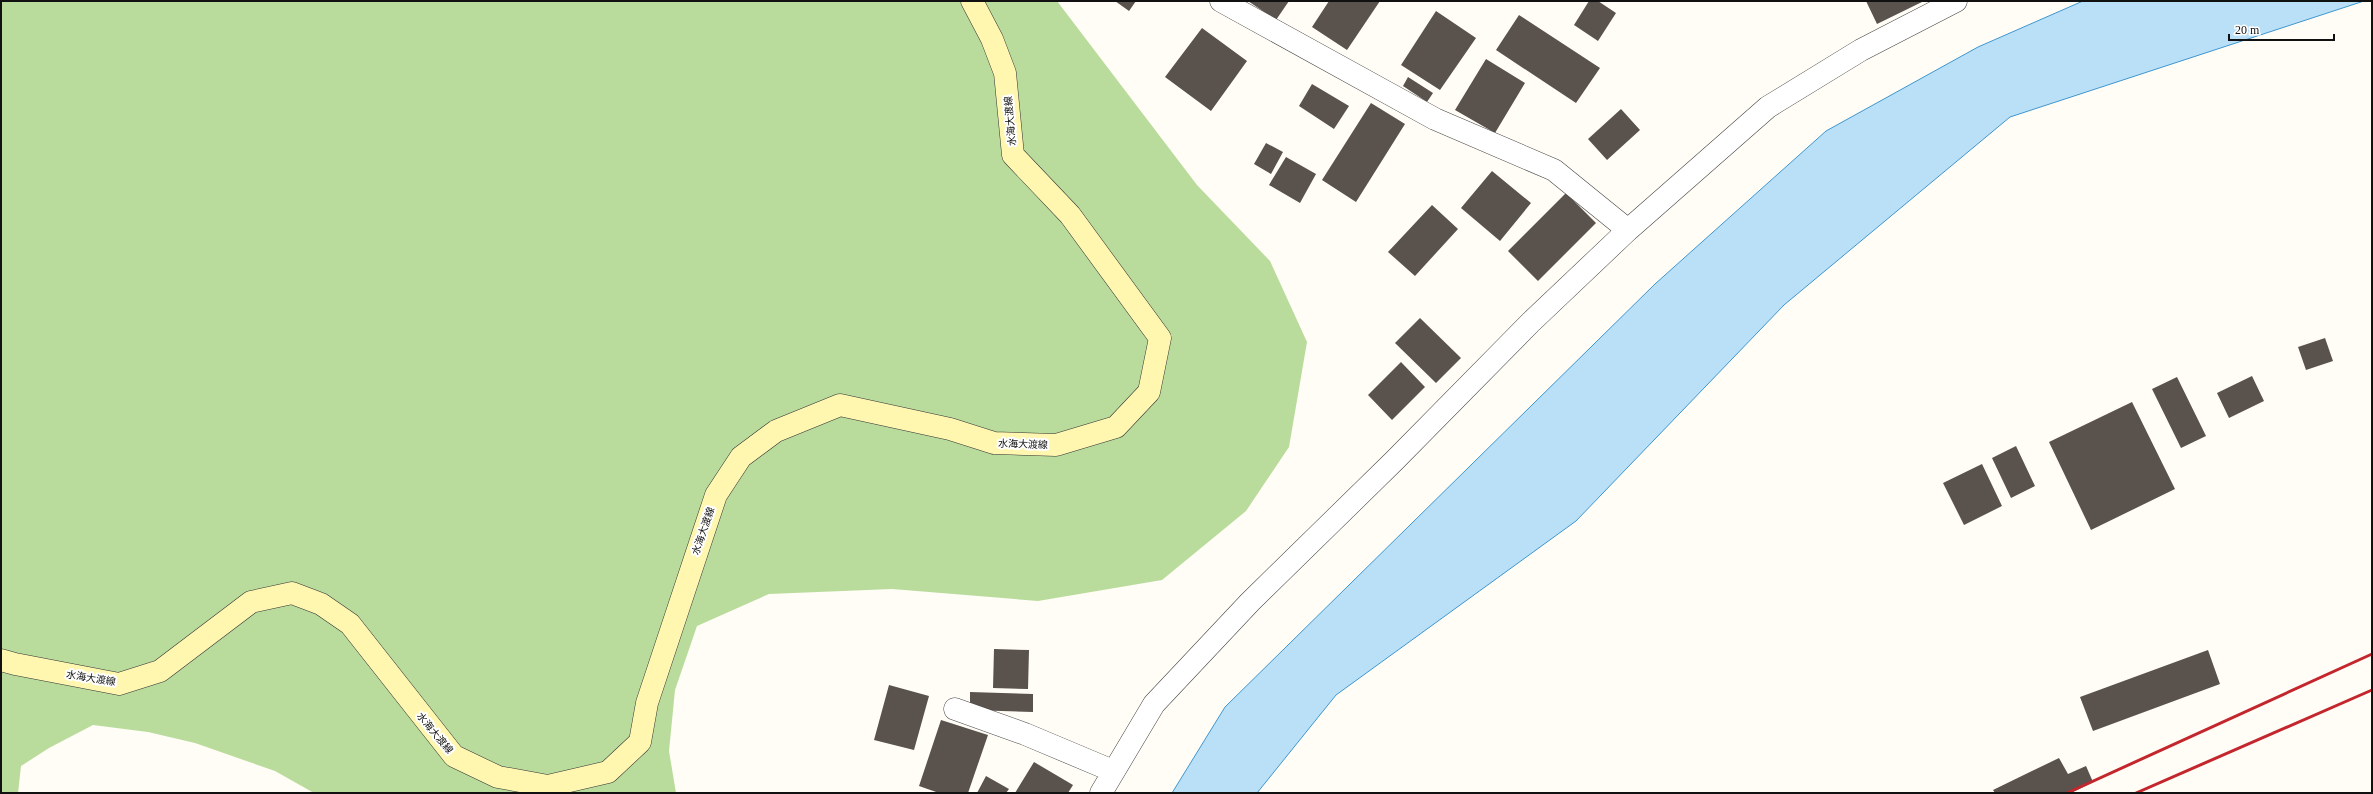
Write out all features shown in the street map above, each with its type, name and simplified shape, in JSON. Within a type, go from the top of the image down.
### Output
[{"type":"main road","name":"水海大渡線","points":[[1,660],[119,684],[160,671],[251,602],[292,593],[322,604],[350,624],[420,716],[454,756],[498,777],[548,786],[608,772],[640,742],[647,703],[716,495],[741,457],[776,431],[840,405],[950,429],[994,443],[1056,445],[1116,427],[1149,392],[1160,338],[1070,215],[1012,155],[1005,73],[992,39],[972,1]]},
{"type":"street","points":[[1221,1],[1435,118],[1554,170],[1628,230]]},
{"type":"street","points":[[1101,793],[1154,704],[1250,602],[1530,323],[1628,230],[1768,107],[1861,50],[1956,1]]},
{"type":"street","points":[[955,709],[1025,734],[1113,771]]},
{"type":"green space","points":[[1,1],[1057,1],[1197,185],[1270,261],[1307,342],[1289,447],[1246,511],[1162,580],[1038,601],[892,589],[769,594],[697,626],[675,690],[669,751],[676,793],[314,793],[275,771],[195,743],[148,732],[93,725],[49,748],[21,766],[18,793],[1,793]]},
{"type":"water","points":[[2083,1],[2364,1],[2010,117],[1784,305],[1576,521],[1336,695],[1257,793],[1172,793],[1225,707],[1655,284],[1826,131],[1978,47]]},
{"type":"building","points":[[1115,1],[1136,1],[1129,11]]},
{"type":"building","points":[[1248,1],[1289,1],[1276,20]]},
{"type":"building","points":[[1329,1],[1380,1],[1347,50],[1312,27]]},
{"type":"building","points":[[1589,1],[1598,1],[1616,13],[1598,41],[1574,25]]},
{"type":"building","points":[[1866,1],[1924,1],[1877,24]]},
{"type":"building","points":[[1436,11],[1476,38],[1440,90],[1401,65]]},
{"type":"building","points":[[1519,15],[1600,68],[1576,103],[1496,50]]},
{"type":"building","points":[[1202,28],[1247,61],[1211,111],[1165,77]]},
{"type":"building","points":[[1486,59],[1525,83],[1495,133],[1455,110]]},
{"type":"building","points":[[1408,77],[1433,93],[1427,102],[1403,86]]},
{"type":"building","points":[[1312,84],[1349,106],[1334,129],[1299,106]]},
{"type":"building","points":[[1371,103],[1405,124],[1356,202],[1322,180]]},
{"type":"building","points":[[1621,109],[1640,130],[1607,160],[1588,139]]},
{"type":"building","points":[[1266,143],[1283,152],[1271,174],[1254,164]]},
{"type":"building","points":[[1286,157],[1316,174],[1300,203],[1269,185]]},
{"type":"building","points":[[1492,171],[1531,203],[1500,241],[1461,208]]},
{"type":"building","points":[[1566,193],[1596,223],[1538,281],[1508,251]]},
{"type":"building","points":[[1432,205],[1458,229],[1415,276],[1388,252]]},
{"type":"building","points":[[1420,318],[1461,358],[1436,383],[1395,343]]},
{"type":"building","points":[[2325,338],[2333,361],[2306,370],[2298,347]]},
{"type":"building","points":[[1401,362],[1425,387],[1392,420],[1368,395]]},
{"type":"building","points":[[2252,376],[2264,401],[2229,418],[2217,393]]},
{"type":"building","points":[[2177,377],[2206,436],[2181,448],[2152,389]]},
{"type":"building","points":[[2132,402],[2175,489],[2091,530],[2049,442]]},
{"type":"building","points":[[2016,446],[2035,486],[2011,498],[1992,458]]},
{"type":"building","points":[[1982,464],[2002,506],[1964,525],[1943,483]]},
{"type":"building","points":[[994,649],[1029,650],[1028,689],[993,688]]},
{"type":"building","points":[[2208,650],[2220,684],[2093,731],[2080,697]]},
{"type":"building","points":[[889,685],[929,696],[914,750],[874,740]]},
{"type":"building","points":[[970,692],[1033,694],[1033,712],[970,710]]},
{"type":"building","points":[[941,720],[988,735],[968,793],[939,793],[919,786]]},
{"type":"building","points":[[2059,758],[2068,774],[2086,766],[2093,782],[2071,793],[1995,793],[1993,790]]},
{"type":"building","points":[[1034,762],[1073,785],[1068,793],[1015,793]]},
{"type":"building","points":[[986,776],[1009,789],[1006,793],[977,793]]},
{"type":"railway","points":[[2067,793],[2372,654]]},
{"type":"railway","points":[[2136,793],[2372,690]]}]
